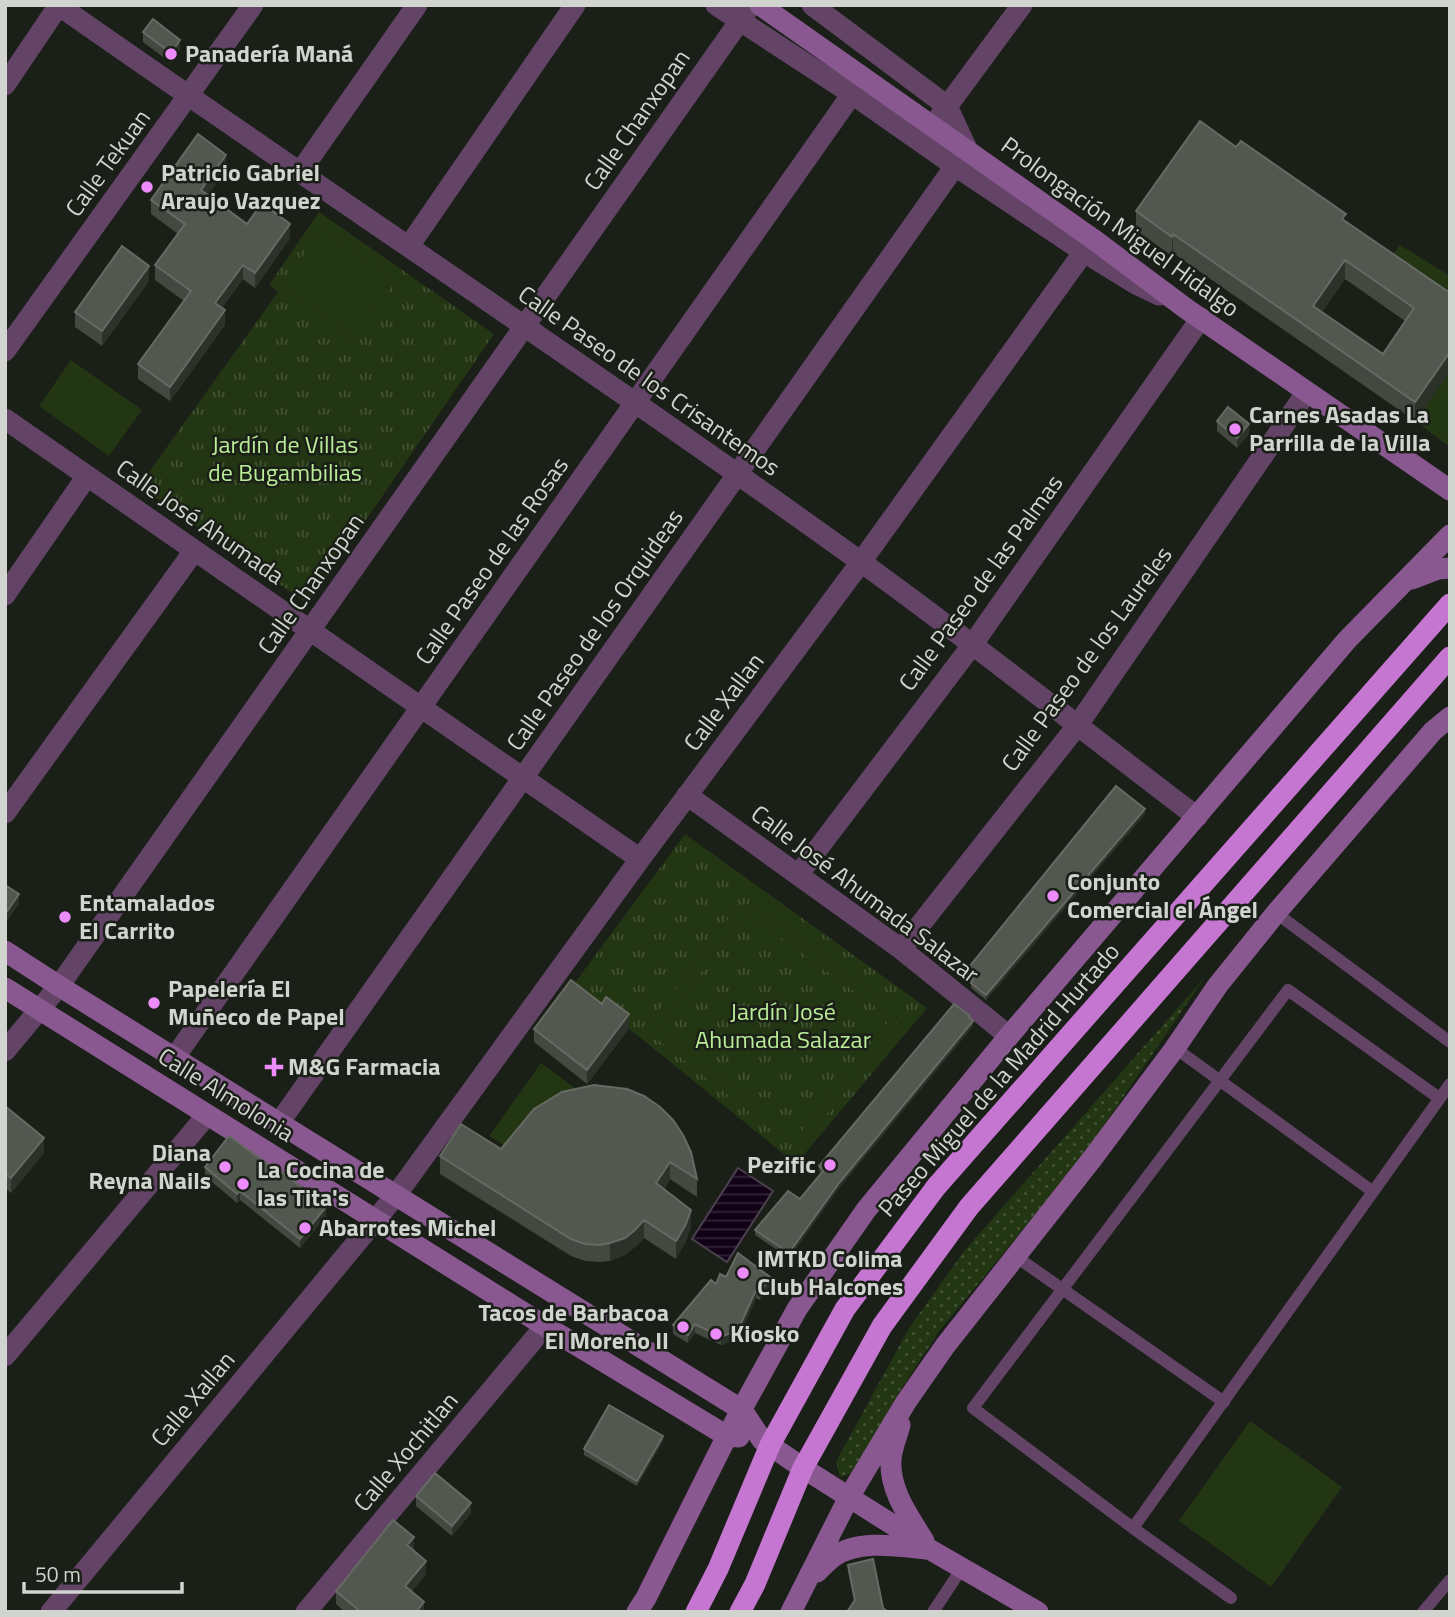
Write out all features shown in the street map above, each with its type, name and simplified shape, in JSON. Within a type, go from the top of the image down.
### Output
[{"type":"highway","name":"Paseo Miguel de la Madrid Hurtado","points":[[696,1612],[718,1569],[766,1443],[845,1309],[936,1187],[1450,604]]},
{"type":"highway","points":[[740,1612],[755,1584],[803,1468],[882,1326],[969,1207],[1450,657]]},
{"type":"street","name":"Calle Paseo de los Crisantemos","points":[[59,5],[861,562],[1197,817]]},
{"type":"street","points":[[5,85],[59,5]]},
{"type":"street","name":"Calle Tekuan","points":[[5,351],[183,93],[237,5]]},
{"type":"street","name":"Calle Tekuan","points":[[5,331],[183,93],[253,5]]},
{"type":"street","points":[[300,172],[417,5]]},
{"type":"street","points":[[409,247],[575,5]]},
{"type":"street","points":[[716,5],[745,13],[852,94],[961,158]]},
{"type":"street","name":"Prolongación Miguel Hidalgo","points":[[760,5],[933,126],[961,158],[1450,490]]},
{"type":"street","points":[[811,5],[839,13],[947,106],[961,158]]},
{"type":"street","points":[[933,126],[1022,5]]},
{"type":"street","name":"Calle Chanxopan","points":[[5,1051],[59,986],[745,13]]},
{"type":"street","name":"Calle Paseo de las Rosas","points":[[174,1057],[852,94]]},
{"type":"street","name":"Calle Paseo de los Orquideas","points":[[279,1123],[961,158]]},
{"type":"street","name":"Calle Xallan","points":[[51,1612],[396,1195],[640,859],[861,562],[1089,246]]},
{"type":"street","name":"Calle Paseo de las Palmas","points":[[798,875],[972,644],[1194,314]]},
{"type":"street","name":"Calle Paseo de los Laureles","points":[[901,949],[1077,726],[1306,393]]},
{"type":"street","name":"Calle José Ahumada","points":[[5,419],[640,859]]},
{"type":"street","points":[[5,595],[88,476]]},
{"type":"street","points":[[637,1612],[727,1436],[797,1308],[866,1210],[1009,1036],[1347,640],[1450,535]]},
{"type":"street","points":[[5,813],[194,551]]},
{"type":"street","points":[[1405,582],[1438,569],[1450,568]]},
{"type":"street","points":[[791,1612],[849,1497],[906,1402],[945,1346],[1092,1159],[1175,1048],[1218,985],[1276,913],[1433,731],[1450,718]]},
{"type":"street","name":"Calle José Ahumada Salazar","points":[[687,796],[901,949],[1009,1036]]},
{"type":"street","name":"Calle Almolonia","points":[[5,951],[742,1410],[766,1443]]},
{"type":"street","name":"Calle Almolonia","points":[[5,988],[545,1326],[727,1436],[766,1443]]},
{"type":"street","points":[[5,1356],[207,1115]]},
{"type":"street","name":"Calle Xochitlan","points":[[306,1612],[545,1326]]},
{"type":"street","points":[[906,1402],[891,1458],[892,1485],[929,1549]]},
{"type":"street","points":[[766,1443],[929,1549],[1038,1612]]},
{"type":"street","points":[[806,1582],[835,1556],[855,1547],[899,1546],[929,1549]]},
{"type":"lane","points":[[1276,913],[1450,1042]]},
{"type":"lane","points":[[1231,1598],[973,1408],[1288,990],[1440,1098]]},
{"type":"lane","points":[[1175,1048],[1372,1191]]},
{"type":"lane","points":[[1133,1528],[1450,1084]]},
{"type":"lane","points":[[1015,1256],[1224,1402]]},
{"type":"lane","points":[[933,1612],[962,1568]]},
{"type":"lane","points":[[1423,1612],[1450,1580]]},
{"type":"green space","name":"Jardín de Villas de Bugambilias","points":[[319,212],[494,334],[308,604],[139,486],[278,292],[269,285]]},
{"type":"green space","points":[[323,228],[395,281],[354,338],[282,285]]},
{"type":"green space","points":[[1400,245],[1450,276],[1450,312],[1384,267]]},
{"type":"green space","points":[[71,360],[142,410],[109,456],[39,406]]},
{"type":"green space","points":[[1450,371],[1450,447],[1415,421]]},
{"type":"green space","name":"Jardín José Ahumada Salazar","points":[[685,834],[927,1008],[796,1164],[574,984]]},
{"type":"green space","points":[[741,905],[755,906],[894,1008],[897,1015],[895,1030],[804,1142],[797,1145],[789,1143],[651,1033],[654,1017],[736,908]],"holes":[[[747,913],[891,1018],[797,1137],[659,1027]]]},
{"type":"green space","points":[[1205,977],[1081,1159],[940,1330],[898,1394],[856,1472],[840,1477],[836,1462],[909,1328],[965,1250]]},
{"type":"green space","points":[[541,1063],[594,1102],[514,1151],[489,1136]]},
{"type":"green space","points":[[1250,1421],[1342,1487],[1271,1587],[1179,1521]]},
{"type":"shaded area","points":[[738,1168],[773,1191],[727,1262],[692,1239]]},
{"type":"building","points":[[153,19],[180,40],[171,53],[143,32]]},
{"type":"building","points":[[1200,121],[1236,147],[1241,141],[1346,214],[1342,219],[1450,293],[1450,352],[1415,402],[1136,211]],"holes":[[[1345,260],[1414,308],[1383,354],[1313,306]]]},
{"type":"building","points":[[198,134],[226,155],[201,190],[247,224],[262,203],[290,224],[255,273],[243,265],[215,303],[225,310],[170,387],[138,364],[191,291],[155,265],[185,224],[151,200]]},
{"type":"building","points":[[122,246],[149,266],[102,331],[75,312]]},
{"type":"building","points":[[1228,407],[1249,424],[1237,438],[1217,421]]},
{"type":"building","name":"Conjunto Comercial el Ángel","points":[[1116,786],[1145,809],[986,995],[971,983],[973,980],[965,972]]},
{"type":"building","points":[[5,885],[19,894],[5,914]]},
{"type":"building","points":[[571,980],[602,1004],[606,997],[629,1014],[587,1070],[534,1029]]},
{"type":"building","points":[[954,1004],[973,1021],[839,1183],[789,1253],[755,1230],[788,1191],[800,1199],[824,1170],[819,1166]]},
{"type":"building","points":[[594,1085],[627,1089],[644,1096],[673,1120],[683,1135],[691,1152],[697,1179],[670,1162],[656,1183],[691,1210],[676,1241],[644,1220],[625,1238],[610,1243],[585,1244],[571,1239],[440,1156],[461,1124],[501,1149],[534,1109],[562,1092]]},
{"type":"building","points":[[5,1106],[44,1138],[11,1178],[5,1174]]},
{"type":"building","points":[[229,1136],[276,1170],[277,1168],[326,1207],[300,1239],[240,1191],[237,1194],[205,1167]]},
{"type":"building","points":[[738,1253],[770,1277],[760,1292],[756,1290],[738,1330],[721,1337],[695,1324],[688,1335],[673,1325],[711,1280],[716,1284],[720,1274],[726,1277]]},
{"type":"building","points":[[609,1405],[663,1436],[637,1481],[584,1449]]},
{"type":"building","points":[[435,1473],[471,1503],[452,1526],[416,1496]]},
{"type":"building","points":[[393,1520],[414,1537],[407,1545],[426,1561],[405,1586],[424,1602],[416,1612],[361,1612],[336,1591]]},
{"type":"building","points":[[873,1559],[883,1608],[888,1612],[847,1612],[855,1600],[848,1565]]},
{"type":"place","name":"Panadería Maná","points":[[171,54]]},
{"type":"place","name":"Patricio Gabriel Araujo Vazquez","points":[[147,187]]},
{"type":"place","name":"Carnes Asadas La Parrilla de la Villa","points":[[1235,429]]},
{"type":"place","name":"Conjunto Comercial el Ángel","points":[[1053,896]]},
{"type":"place","name":"Entamalados El Carrito","points":[[65,917]]},
{"type":"place","name":"Papelería El Muñeco de Papel","points":[[154,1003]]},
{"type":"place","name":"M&G Farmacia","points":[[274,1067]]},
{"type":"place","name":"Pezific","points":[[830,1165]]},
{"type":"place","name":"Diana Reyna Nails","points":[[225,1167]]},
{"type":"place","name":"La Cocina de las Tita's","points":[[243,1184]]},
{"type":"place","name":"Abarrotes Michel","points":[[305,1228]]},
{"type":"place","name":"IMTKD Colima Club Halcones","points":[[743,1273]]},
{"type":"place","name":"Tacos de Barbacoa El Moreño II","points":[[683,1327]]},
{"type":"place","name":"Kiosko","points":[[716,1334]]}]
